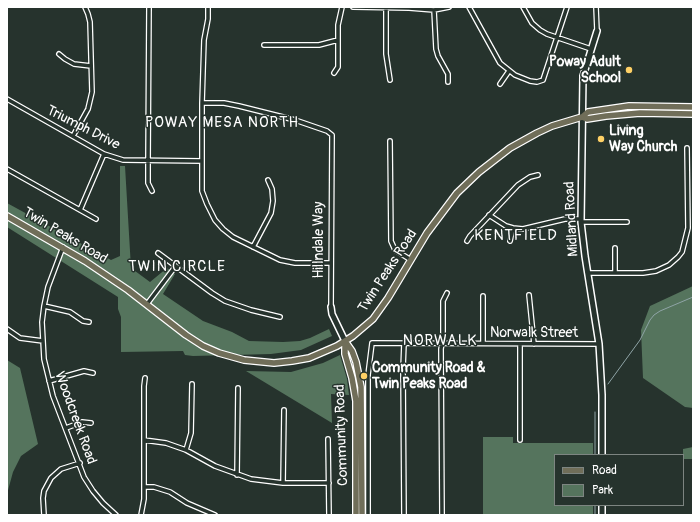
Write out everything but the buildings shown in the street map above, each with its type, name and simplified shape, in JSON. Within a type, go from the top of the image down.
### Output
[{"type":"main road","name":"Midland Road","points":[[597,31],[583,76],[582,233],[600,344],[602,454]]},
{"type":"main road","name":"Twin Peaks Road","points":[[7,216],[63,247],[128,290],[186,335],[203,346],[219,353],[244,360],[274,363],[292,361],[309,358],[344,342],[365,327],[373,319],[388,298],[438,217],[457,193],[484,168],[510,148],[552,126],[582,117],[587,112],[612,108],[646,106],[693,107]]},
{"type":"main road","name":"Twin Peaks Road","points":[[582,117],[586,119],[640,113],[693,114]]},
{"type":"main road","name":"Hillndale Way","points":[[331,307],[332,314],[344,342]]},
{"type":"main road","name":"Community Road","points":[[344,342],[345,354],[352,378],[356,401],[356,515]]},
{"type":"main road","name":"Community Road","points":[[344,342],[352,351],[361,384],[362,515]]},
{"type":"street","points":[[73,136],[88,109],[91,102],[92,92],[90,22],[85,7]]},
{"type":"street","points":[[149,7],[148,183],[152,191]]},
{"type":"street","points":[[208,7],[208,20],[204,40],[202,103],[202,191],[207,204],[215,220],[223,229],[233,236],[280,260],[289,263],[331,263]]},
{"type":"street","points":[[334,73],[338,67],[338,25],[342,7]]},
{"type":"street","points":[[353,7],[386,7],[434,10],[449,7]]},
{"type":"street","points":[[386,7],[386,54],[390,80]]},
{"type":"street","points":[[469,7],[500,63],[509,71],[530,81],[537,82],[543,80],[567,7]]},
{"type":"street","points":[[523,7],[532,23],[540,30],[557,38],[591,49]]},
{"type":"street","name":"Midland Road","points":[[596,7],[597,31]]},
{"type":"street","points":[[434,10],[436,49],[438,56],[448,74],[448,82]]},
{"type":"street","points":[[264,45],[319,44],[338,40]]},
{"type":"street","points":[[59,54],[74,64],[91,66]]},
{"type":"street","points":[[500,84],[509,71]]},
{"type":"street","name":"Triumph Drive","points":[[7,99],[104,154],[123,160],[202,161]]},
{"type":"street","name":"Hillndale Way","points":[[202,103],[224,103],[281,116],[327,131],[332,135],[331,307]]},
{"type":"street","points":[[390,141],[391,241],[394,250],[411,260]]},
{"type":"street","points":[[588,273],[643,273],[656,271],[669,265],[682,252],[688,228],[687,148]]},
{"type":"street","points":[[80,210],[104,154]]},
{"type":"street","points":[[7,169],[96,219]]},
{"type":"street","points":[[467,241],[489,215],[518,185],[538,175]]},
{"type":"street","points":[[254,247],[271,213],[273,201],[272,189],[268,180]]},
{"type":"street","points":[[489,215],[499,222],[513,228],[531,228],[565,219],[627,222]]},
{"type":"street","points":[[510,241],[513,228]]},
{"type":"street","name":"Woodcreek Road","points":[[63,247],[48,287],[44,306],[44,359],[49,381],[84,477],[103,503],[116,515]]},
{"type":"street","points":[[615,248],[615,273]]},
{"type":"street","points":[[158,253],[212,294],[225,301],[251,310],[280,316]]},
{"type":"street","points":[[147,304],[175,267]]},
{"type":"street","points":[[442,515],[442,343],[443,300],[447,293]]},
{"type":"street","points":[[529,295],[534,344]]},
{"type":"street","points":[[483,296],[483,343]]},
{"type":"street","points":[[44,306],[70,312],[83,321],[89,322]]},
{"type":"street","points":[[7,329],[20,338],[43,341]]},
{"type":"street","name":"Norwalk Street","points":[[368,515],[368,375],[372,343],[600,344]]},
{"type":"street","points":[[404,343],[404,515]]},
{"type":"street","points":[[520,344],[520,440]]},
{"type":"street","points":[[49,381],[84,371],[93,373]]},
{"type":"street","points":[[141,515],[144,499],[145,378]]},
{"type":"street","points":[[186,450],[191,433],[192,384]]},
{"type":"street","points":[[237,475],[238,388]]},
{"type":"street","points":[[283,483],[284,410]]},
{"type":"street","points":[[66,428],[82,422],[91,422]]},
{"type":"street","points":[[328,439],[329,515]]},
{"type":"street","points":[[144,440],[166,443],[186,450],[215,466],[250,479],[283,483],[329,483]]},
{"type":"street","points":[[44,515],[44,491],[51,478],[61,469],[80,463]]},
{"type":"street","points":[[144,486],[154,487],[170,492],[188,503],[215,515]]},
{"type":"green space","points":[[120,166],[125,166],[131,268],[150,282],[167,268],[175,274],[163,294],[203,321],[232,332],[249,341],[300,341],[329,329],[332,336],[301,350],[271,354],[193,356],[185,355],[183,351],[121,352],[121,317],[118,309],[118,297],[7,227],[7,203],[111,260],[120,256]]},
{"type":"green space","points":[[693,286],[693,408],[685,407],[643,378],[641,330],[650,306]]},
{"type":"green space","points":[[340,355],[347,379],[349,395],[331,394],[332,423],[246,371],[291,372],[323,363]]},
{"type":"green space","points":[[7,360],[20,368],[38,444],[21,456],[13,472],[7,494]]},
{"type":"green space","points":[[483,437],[513,437],[513,443],[593,443],[593,454],[554,454],[554,506],[593,506],[593,515],[483,515]]},
{"type":"green space","points":[[693,447],[693,459],[684,459],[683,449]]},
{"type":"green space","points":[[7,494],[8,515],[7,515]]},
{"type":"waterway","points":[[608,384],[640,340],[654,315],[693,297]]},
{"type":"waterway","points":[[595,412],[595,454]]},
{"type":"waterway","points":[[595,506],[595,515]]},
{"type":"place","name":"Poway Adult School","points":[[629,70]]},
{"type":"place","name":"Living Way Church","points":[[601,139]]},
{"type":"place","name":"Community Road & Twin Peaks Road","points":[[364,376]]},
{"type":"district","name":"POWAY MESA NORTH","points":[[222,123]]},
{"type":"district","name":"KENTFIELD","points":[[516,236]]},
{"type":"district","name":"TWIN CIRCLE","points":[[177,267]]},
{"type":"district","name":"NORWALK","points":[[440,341]]}]
